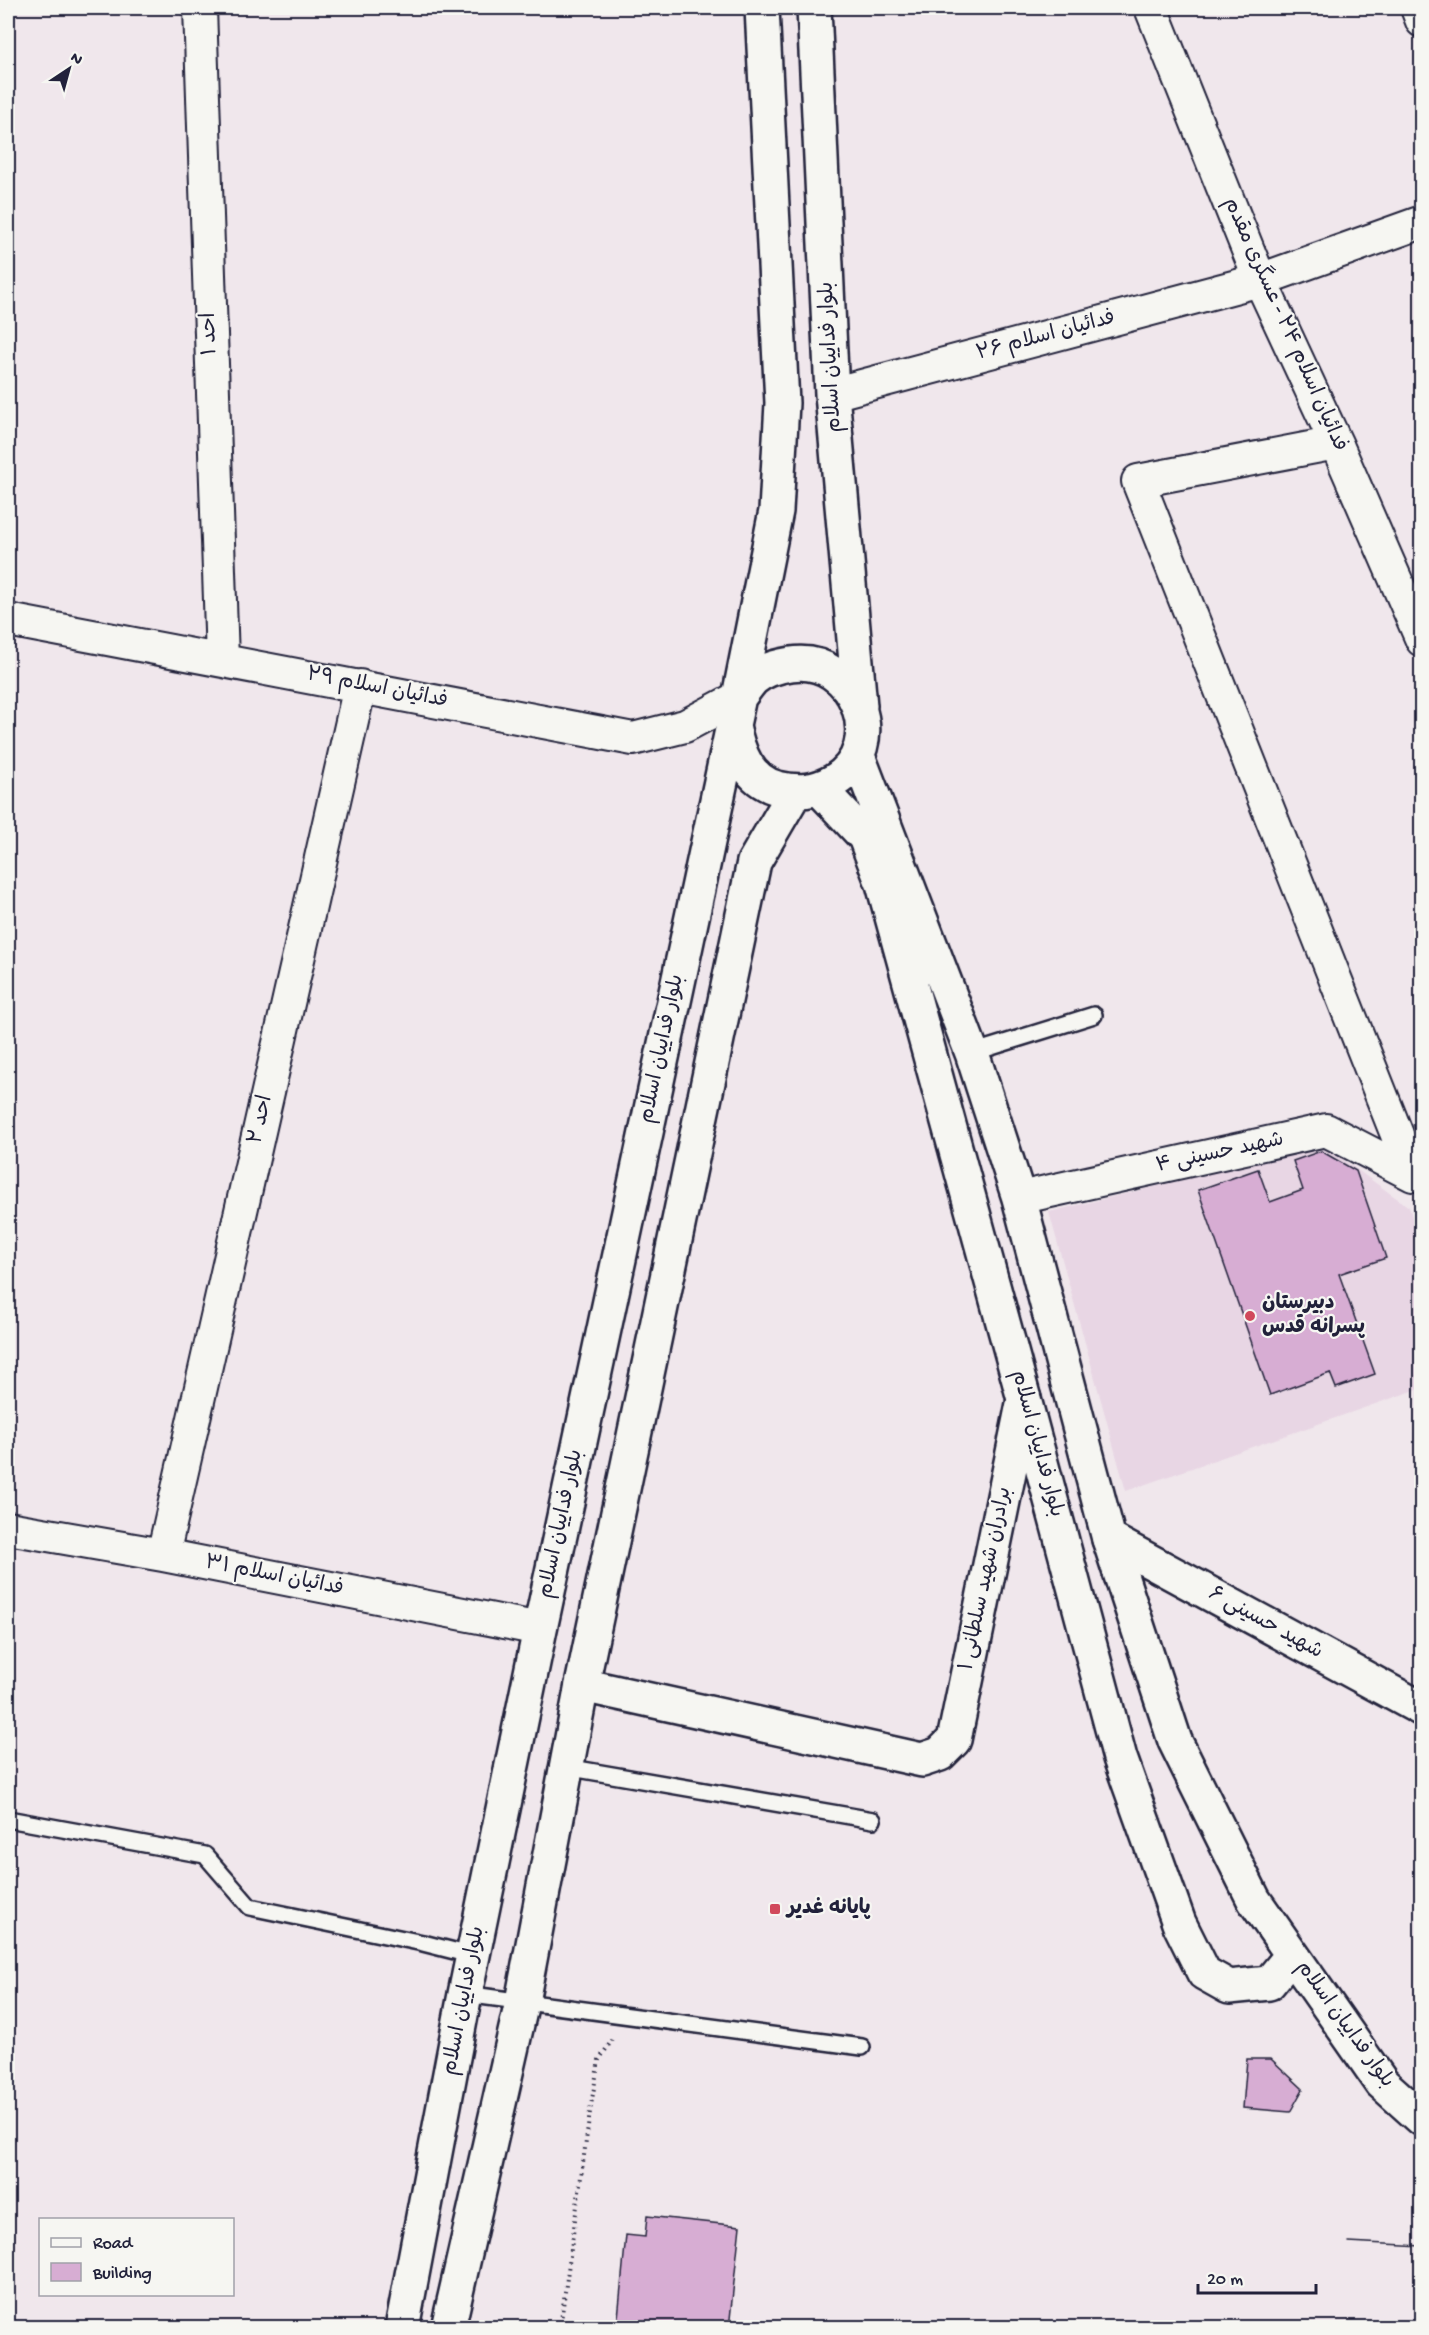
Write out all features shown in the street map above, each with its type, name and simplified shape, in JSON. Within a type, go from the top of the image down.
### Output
[{"type":"main road","name":"بلوار فداییان اسلام","points":[[402,2328],[465,1994],[540,1629],[736,710],[776,511],[783,403],[762,8]]},
{"type":"main road","name":"بلوار فداییان اسلام","points":[[814,8],[832,394],[860,705]]},
{"type":"main road","points":[[801,662],[826,668],[846,684],[860,705],[863,731],[858,756],[842,776],[807,790],[770,786],[749,771],[737,749],[736,710],[754,679],[776,666],[801,662]]},
{"type":"main road","name":"بلوار فداییان اسلام","points":[[858,756],[972,1053],[1019,1198],[1109,1539],[1175,1741],[1254,1900],[1382,2083],[1422,2119]]},
{"type":"main road","name":"بلوار فداییان اسلام","points":[[807,790],[865,837],[883,884],[1120,1758],[1179,1923],[1204,1973],[1228,1988],[1269,1983],[1292,1955]]},
{"type":"main road","points":[[448,2328],[522,2002],[582,1685],[754,862],[807,790]]},
{"type":"main road","name":"برادران شهید سلطانی ۱","points":[[582,1685],[922,1760],[940,1754],[954,1740],[1024,1399]]},
{"type":"main road","name":"شهید حسینی ۶","points":[[1109,1539],[1419,1706]]},
{"type":"street","name":"احد ۱","points":[[200,8],[222,660]]},
{"type":"street","name":"فدائیان اسلام ۲۴ - عسگری مقدم","points":[[1151,8],[1260,280],[1336,443],[1422,640]]},
{"type":"street","points":[[1417,8],[1422,21]]},
{"type":"street","name":"فدائیان اسلام ۲۶","points":[[832,394],[1260,280],[1422,222]]},
{"type":"street","points":[[1336,443],[1138,481],[1417,1174]]},
{"type":"street","name":"فدائیان اسلام ۲۹","points":[[8,620],[633,739],[736,710]]},
{"type":"street","name":"احد ۲","points":[[163,1555],[360,686]]},
{"type":"street","name":"شهید حسینی ۴","points":[[1019,1198],[1326,1130],[1417,1174]]},
{"type":"street","name":"فدائیان اسلام ۳۱","points":[[8,1528],[163,1555],[540,1629]]},
{"type":"lane","points":[[972,1053],[1094,1015]]},
{"type":"lane","points":[[566,1767],[873,1820]]},
{"type":"lane","points":[[8,1819],[205,1855],[250,1907],[423,1942],[474,1956]]},
{"type":"lane","points":[[465,1994],[862,2048]]},
{"type":"path","points":[[561,2328],[599,2060],[626,2017]]},
{"type":"shaded area","name":"دبیرستان پسرانه قدس","points":[[1324,1146],[1409,1207],[1421,1244],[1421,1388],[1126,1491],[1049,1212]]},
{"type":"building","points":[[1321,1151],[1356,1171],[1386,1258],[1339,1274],[1375,1374],[1336,1388],[1330,1373],[1270,1395],[1198,1190],[1258,1169],[1270,1202],[1303,1190],[1293,1161]]},
{"type":"building","points":[[1247,2059],[1271,2059],[1303,2089],[1290,2112],[1243,2108]]},
{"type":"building","points":[[647,2216],[740,2226],[729,2328],[617,2328],[626,2235],[645,2237]]},
{"type":"tram line","points":[[1349,2242],[1422,2246]]},
{"type":"place","name":"دبیرستان پسرانه قدس","points":[[1250,1316]]},
{"type":"place","name":"پایانه غدیر","points":[[775,1909]]}]
